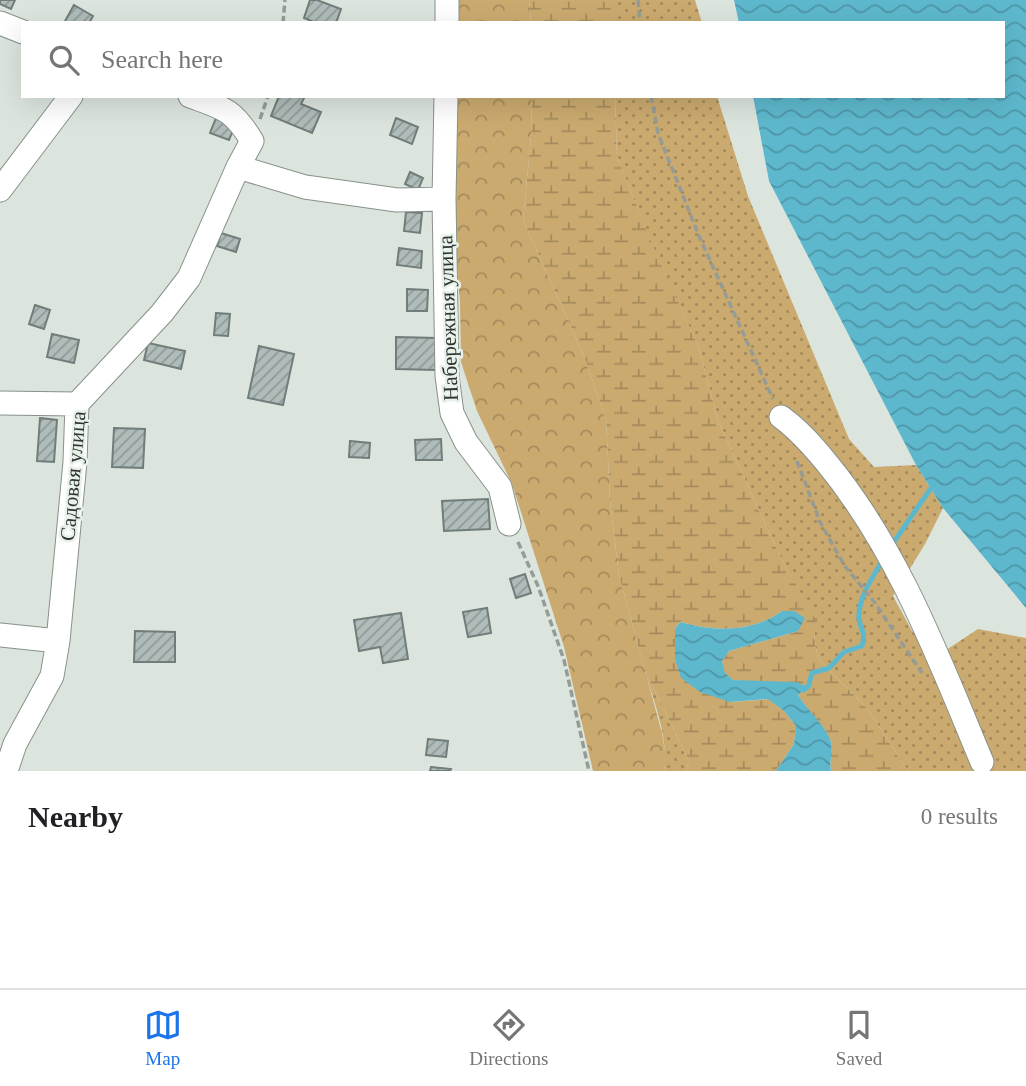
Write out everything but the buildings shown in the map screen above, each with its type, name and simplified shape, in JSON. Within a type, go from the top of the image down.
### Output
[{"type":"street","points":[[447,0],[447,21]]},
{"type":"street","points":[[0,23],[21,31]]},
{"type":"street","points":[[0,190],[69,98]]},
{"type":"street","name":"Садовая улица","points":[[6,771],[15,744],[52,676],[58,641],[75,462],[77,404],[162,313],[189,278],[252,141],[229,110],[196,98]]},
{"type":"street","name":"Набережная улица","points":[[446,98],[444,199],[447,376],[452,412],[466,442],[500,487],[509,524]]},
{"type":"street","points":[[238,167],[305,187],[397,200],[444,199]]},
{"type":"street","points":[[0,403],[77,404]]},
{"type":"street","points":[[781,416],[799,430],[840,480],[872,526],[923,628],[982,762]]},
{"type":"street","points":[[0,635],[58,641]]},
{"type":"path","points":[[283,21],[285,0]]},
{"type":"path","points":[[638,0],[640,21]]},
{"type":"path","points":[[652,98],[658,134],[699,236],[781,416]]},
{"type":"path","points":[[794,452],[820,522],[844,565],[875,603]]},
{"type":"path","points":[[509,524],[538,586],[564,660],[589,771]]},
{"type":"green space","points":[[454,0],[529,0],[531,21],[453,21]]},
{"type":"green space","points":[[529,0],[614,0],[614,21],[531,21]]},
{"type":"green space","points":[[614,0],[695,0],[701,21],[614,21]]},
{"type":"green space","points":[[452,98],[532,98],[523,220],[584,356],[606,419],[610,501],[619,575],[662,733],[666,758],[664,771],[593,771],[564,647],[512,484],[477,411],[461,362],[460,302],[450,181]]},
{"type":"green space","points":[[532,98],[615,98],[617,157],[658,258],[699,348],[718,421],[782,560],[817,622],[814,636],[818,659],[867,708],[908,771],[831,771],[829,737],[798,695],[807,688],[733,680],[724,673],[722,661],[729,651],[798,631],[782,611],[746,627],[720,629],[680,622],[675,629],[675,659],[730,702],[769,699],[784,711],[796,726],[794,744],[776,771],[686,771],[689,761],[645,671],[619,575],[610,501],[606,419],[584,356],[523,220]]},
{"type":"green space","points":[[615,98],[718,98],[748,196],[849,439],[874,467],[916,465],[943,508],[925,544],[893,596],[912,631],[937,656],[978,629],[1026,638],[1026,771],[908,771],[867,708],[818,659],[814,636],[816,622],[782,560],[718,421],[699,348],[658,259],[617,157]]},
{"type":"green space","points":[[645,671],[689,761],[686,771],[664,771],[663,733]]},
{"type":"water","points":[[734,0],[1026,0],[1026,608],[943,508],[916,465],[769,181],[753,98],[1005,98],[1005,21],[739,21]]},
{"type":"water","points":[[782,611],[794,611],[805,618],[798,631],[729,651],[722,661],[725,673],[733,680],[796,682],[808,687],[798,695],[829,736],[831,771],[776,771],[794,744],[796,726],[784,711],[768,699],[730,702],[700,692],[681,678],[675,659],[675,629],[680,622],[719,629],[745,627]]},
{"type":"waterway","points":[[891,546],[931,488]]},
{"type":"waterway","points":[[803,690],[808,687],[812,673],[829,668],[844,652],[862,646],[860,604],[883,560]]}]
